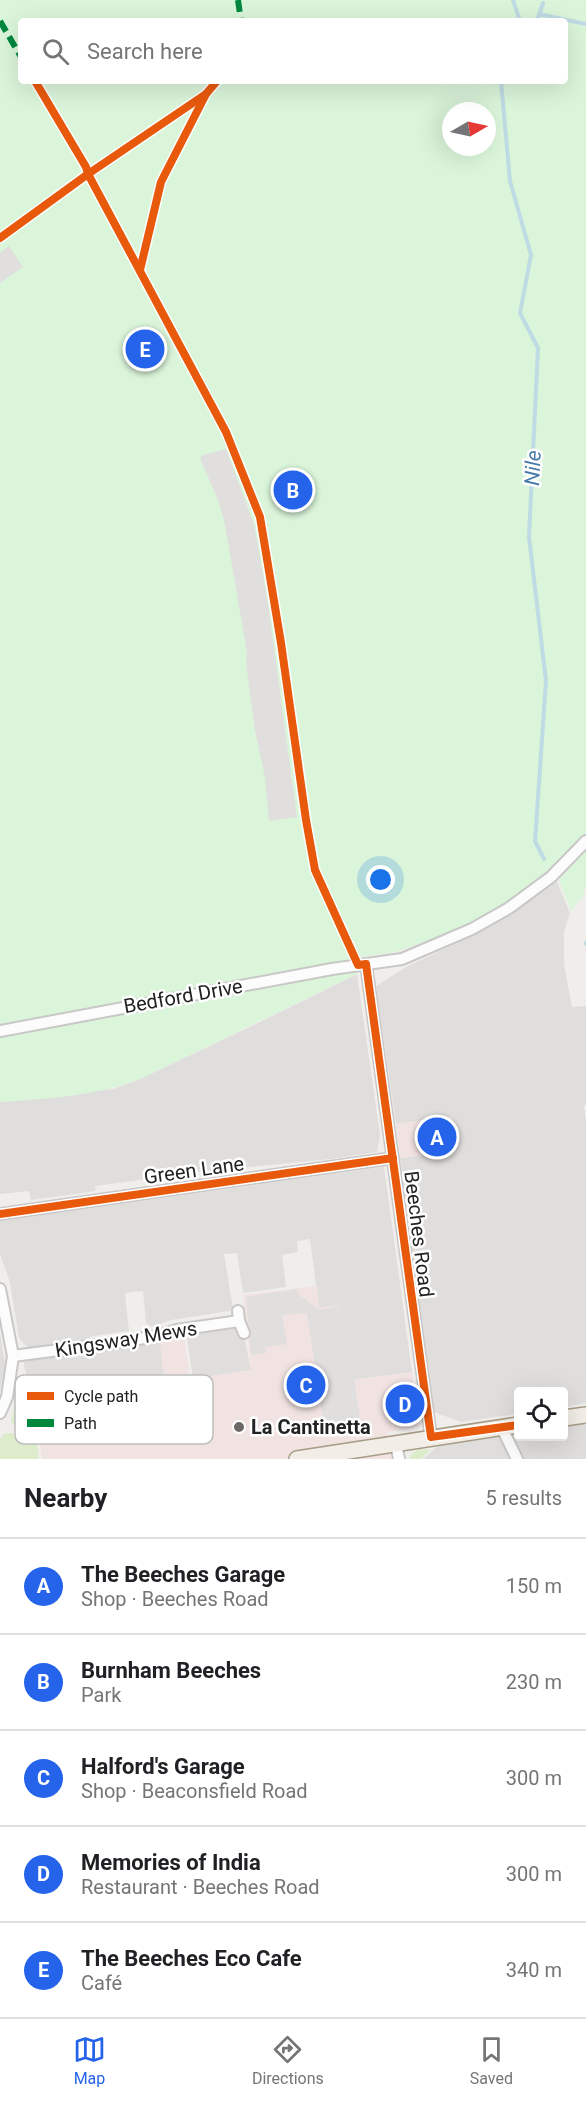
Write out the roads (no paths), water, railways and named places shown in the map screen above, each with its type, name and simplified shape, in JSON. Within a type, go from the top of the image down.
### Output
[{"type":"main road","points":[[568,1417],[586,1414]]},
{"type":"main road","points":[[297,1459],[398,1452],[431,1437],[514,1426]]},
{"type":"street","name":"Bedford Drive","points":[[0,1031],[402,959],[472,929],[509,908],[552,877],[586,841]]},
{"type":"street","name":"Beeches Road","points":[[366,964],[431,1437]]},
{"type":"street","name":"Green Lane","points":[[0,1214],[393,1158]]},
{"type":"street","points":[[0,1289],[13,1356],[7,1397],[0,1413]]},
{"type":"street","name":"Kingsway Mews","points":[[13,1356],[157,1336],[238,1316],[244,1333]]},
{"type":"street","points":[[502,1428],[517,1459]]},
{"type":"waterway","points":[[513,0],[519,18]]},
{"type":"waterway","name":"Nile","points":[[538,18],[543,3]]},
{"type":"waterway","points":[[539,14],[558,18]]},
{"type":"waterway","points":[[568,20],[586,24]]},
{"type":"waterway","name":"Nile","points":[[501,84],[510,181],[531,255],[520,313],[538,348],[529,537],[546,681],[535,841],[544,859]]},
{"type":"place","name":"The Beeches Eco Cafe","points":[[145,349]]},
{"type":"place","name":"Burnham Beeches","points":[[293,490]]},
{"type":"place","name":"The Beeches Garage","points":[[437,1137]]},
{"type":"place","name":"Halford's Garage","points":[[306,1385]]},
{"type":"place","name":"Memories of India","points":[[405,1404]]},
{"type":"place","name":"La Cantinetta","points":[[239,1427]]}]
